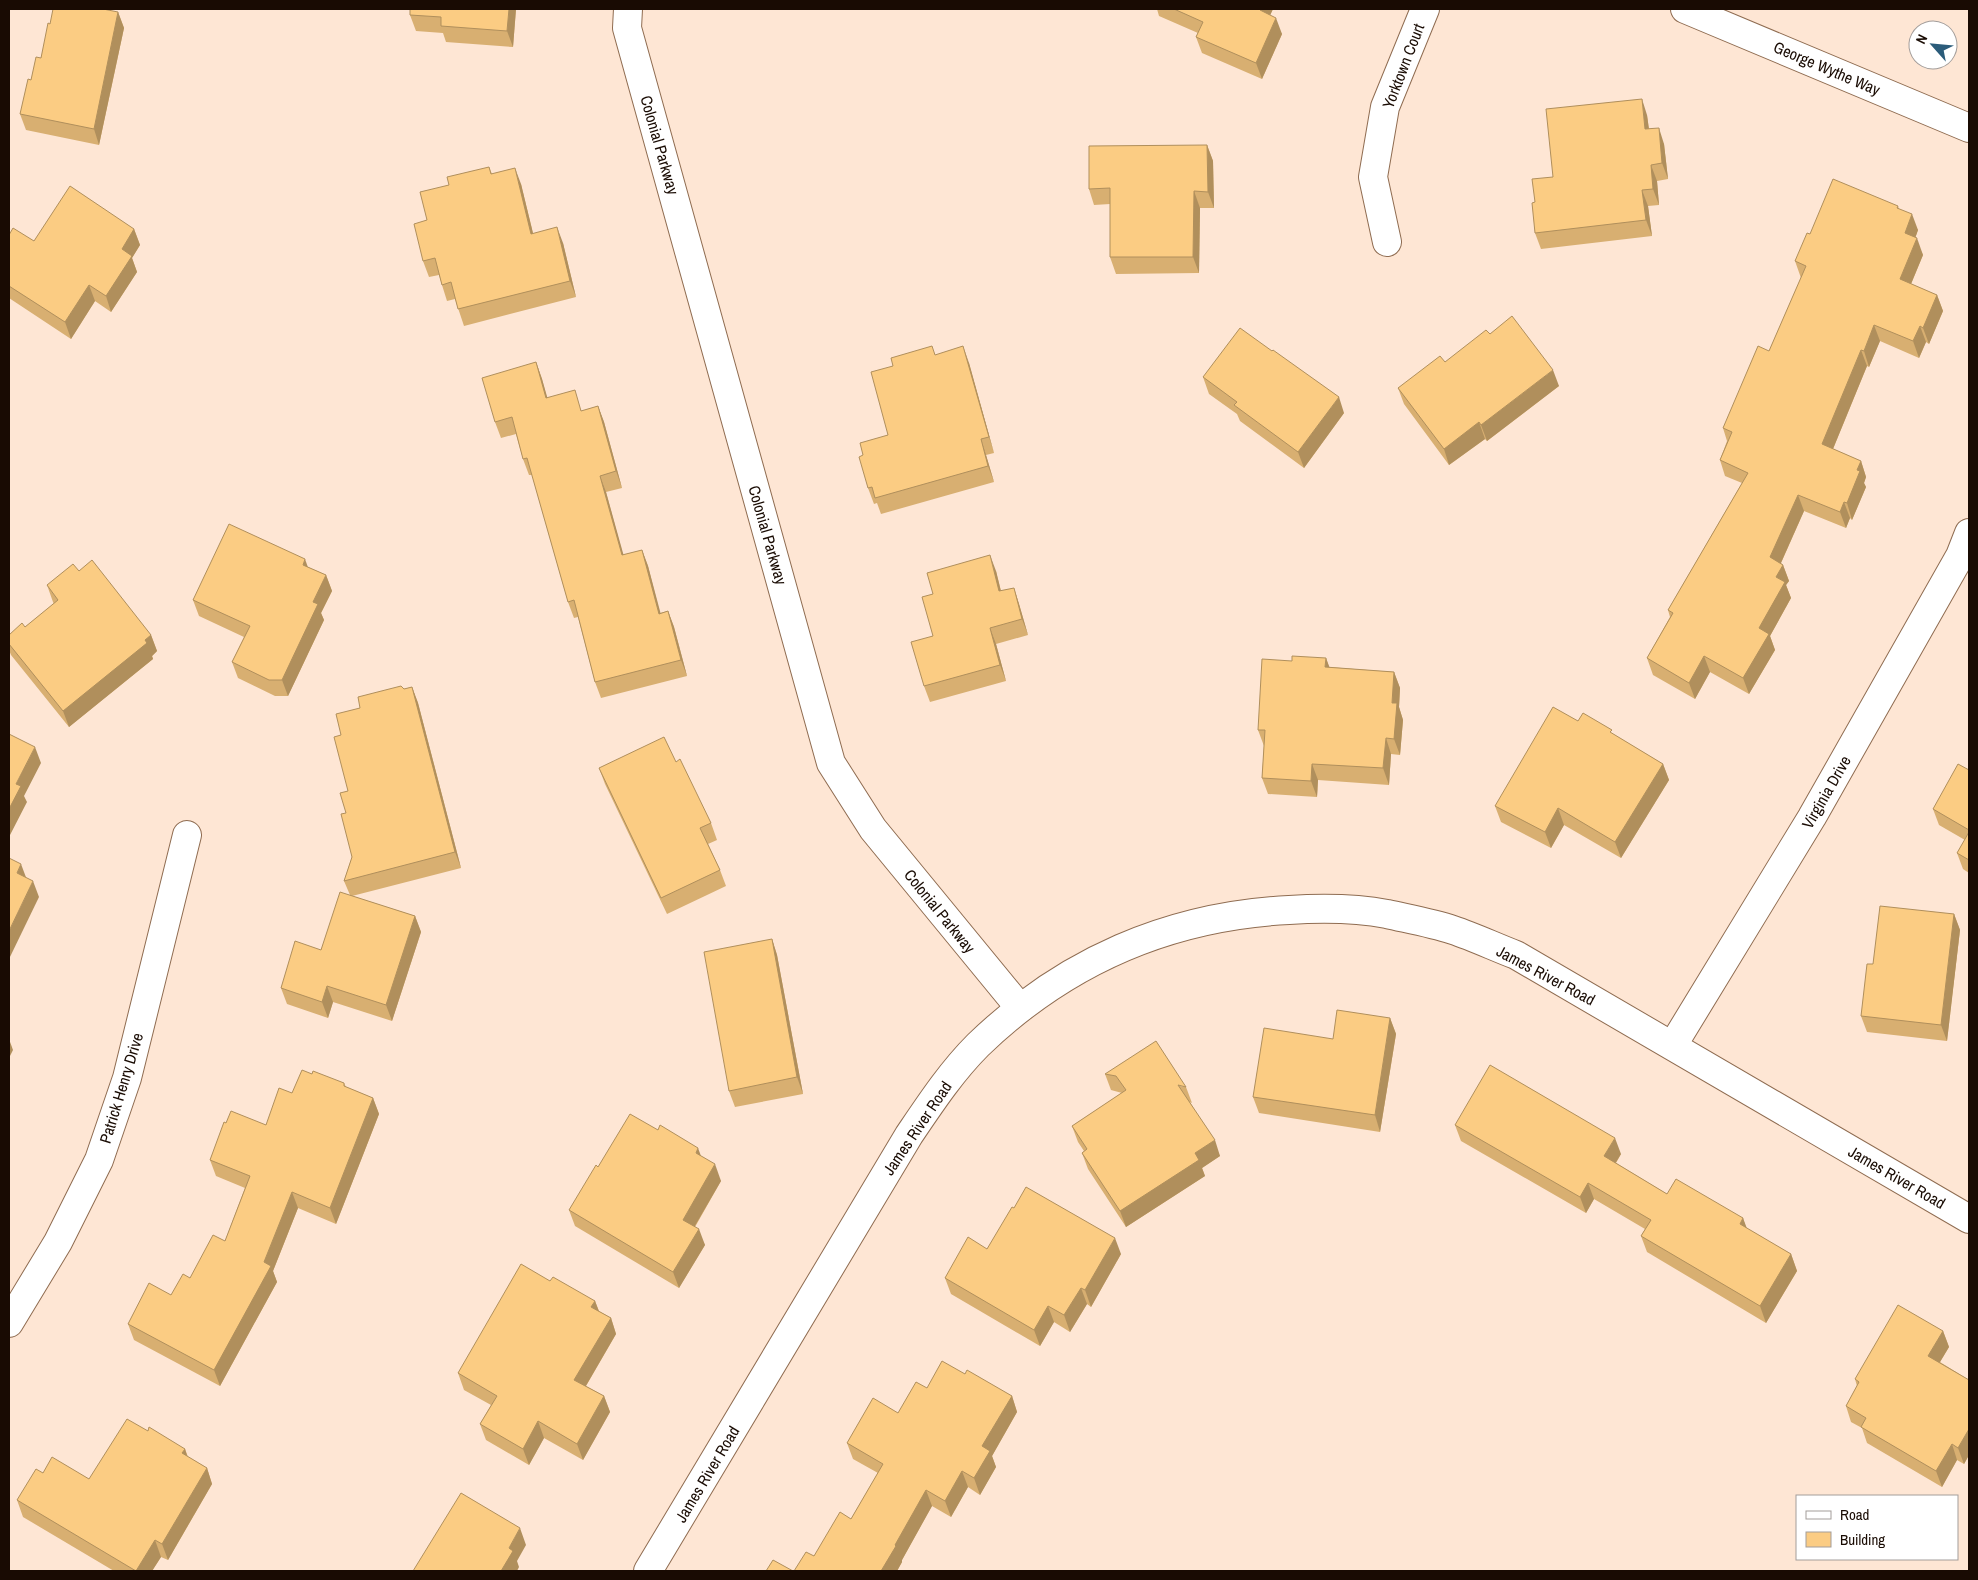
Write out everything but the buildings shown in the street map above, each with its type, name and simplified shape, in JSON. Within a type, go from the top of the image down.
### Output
[{"type":"street","name":"Colonial Parkway","points":[[628,9],[627,28],[831,763],[873,829],[1020,1008]]},
{"type":"street","name":"Yorktown Court","points":[[1387,242],[1373,177],[1385,107],[1425,9]]},
{"type":"street","name":"George Wythe Way","points":[[1685,9],[1969,128]]},
{"type":"street","name":"Virginia Drive","points":[[1673,1045],[1812,817],[1960,556],[1969,533]]},
{"type":"street","name":"Patrick Henry Drive","points":[[9,1323],[58,1242],[99,1160],[127,1078],[187,835]]},
{"type":"street","name":"James River Road","points":[[648,1571],[914,1127],[935,1096],[977,1047],[1020,1008],[1077,969],[1133,942],[1192,923],[1253,912],[1318,908],[1385,914],[1452,930],[1516,955],[1969,1219]]}]
